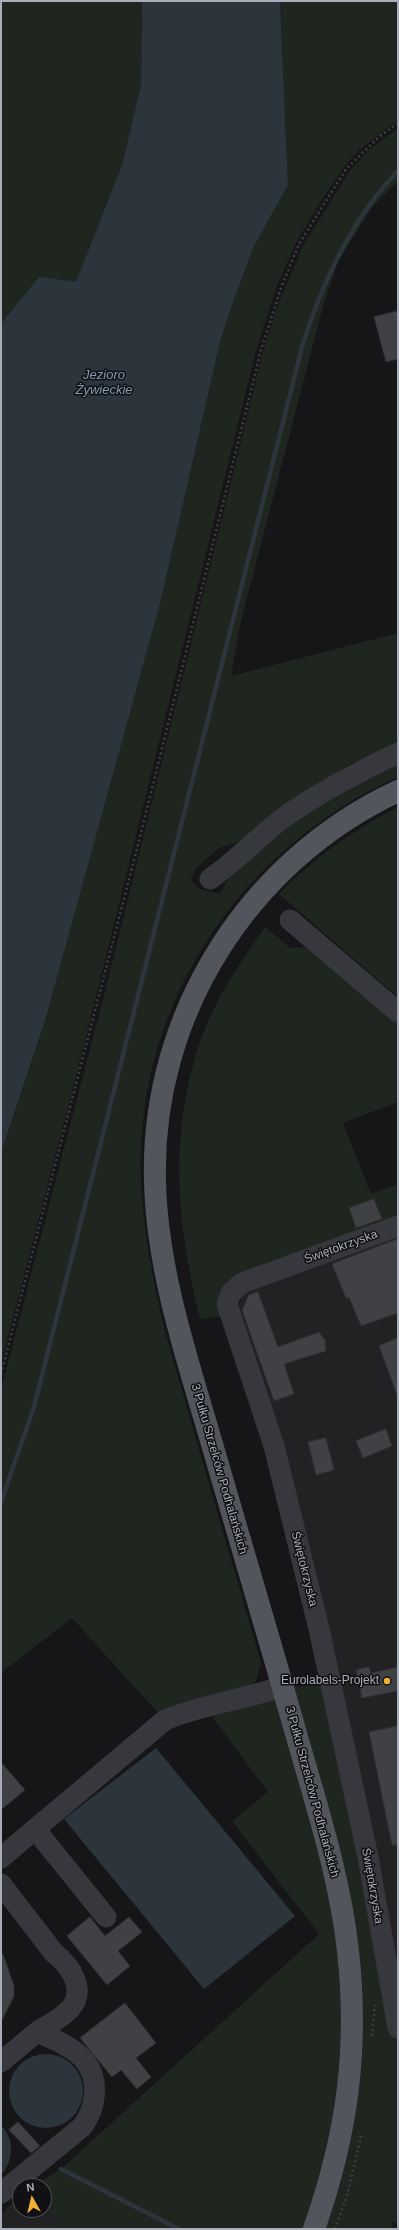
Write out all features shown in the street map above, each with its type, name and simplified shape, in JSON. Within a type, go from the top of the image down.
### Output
[{"type":"main road","name":"3 Pułku Strzelców Podhalańskich","points":[[314,2229],[335,2163],[347,2107],[352,2044],[350,1981],[344,1920],[331,1858],[283,1686],[190,1369],[170,1289],[160,1233],[155,1186],[157,1123],[165,1078],[180,1026],[202,976],[248,907],[308,847],[348,818],[398,791]]},
{"type":"street","points":[[210,879],[230,866],[282,819],[344,779],[398,753]]},
{"type":"street","points":[[290,920],[398,1012]]},
{"type":"street","name":"Świętokrzyska","points":[[398,1226],[299,1268],[242,1283],[232,1293],[227,1304],[262,1404],[274,1446],[319,1629],[368,1858],[398,2028]]},
{"type":"street","points":[[1,1858],[165,1720],[187,1711],[256,1695],[283,1686]]},
{"type":"street","points":[[35,1829],[106,1917]]},
{"type":"street","points":[[1,1884],[54,1953],[62,1959],[77,1982],[78,1997],[70,2009],[37,2032],[1,2062]]},
{"type":"street","points":[[1,2193],[82,2127],[90,2118],[94,2106],[93,2078],[85,2061],[57,2040],[37,2032]]},
{"type":"path","points":[[1,1374],[77,1085],[211,543],[280,288],[299,244],[342,175],[364,151],[398,123]]},
{"type":"shaded area","points":[[1,1],[142,1],[141,85],[122,165],[76,283],[1,324]]},
{"type":"shaded area","points":[[280,1],[398,1],[398,120],[359,150],[344,167],[321,201],[297,241],[277,285],[257,347],[81,1057],[1,1364],[1,1153],[45,1021],[161,600],[220,342],[254,246],[288,185]]},
{"type":"shaded area","points":[[398,128],[398,182],[373,206],[338,261],[321,314],[240,625],[231,676],[398,633],[398,745],[350,764],[291,804],[247,839],[219,848],[197,867],[191,880],[199,889],[220,894],[239,865],[251,853],[293,822],[398,757],[398,777],[349,803],[304,834],[263,871],[227,912],[197,957],[173,1006],[155,1058],[144,1113],[141,1142],[142,1199],[154,1284],[167,1339],[261,1663],[256,1681],[248,1688],[158,1713],[72,1618],[1,1673],[1,1389],[104,996],[264,348],[279,302],[304,244],[351,169],[370,149]]},
{"type":"shaded area","points":[[398,807],[398,997],[279,894],[306,868],[350,835]]},
{"type":"shaded area","points":[[265,927],[290,948],[306,947],[372,998],[398,1023],[398,1102],[343,1123],[371,1194],[398,1184],[398,1217],[237,1280],[225,1316],[200,1319],[192,1284],[181,1215],[179,1180],[183,1112],[190,1077],[206,1027],[228,982]]},
{"type":"shaded area","points":[[398,1233],[398,2028],[237,1310],[245,1291]]},
{"type":"shaded area","points":[[331,1685],[398,2028],[398,2222],[392,2223],[393,2229],[64,2229],[52,2215],[52,2178],[46,2178],[61,2169],[319,1934],[232,1821],[268,1792],[204,1706],[283,1686]]},
{"type":"shaded area","points":[[12,2204],[12,2218],[52,2218],[52,2215],[64,2229],[1,2229],[1,2214]]},
{"type":"water","name":"Jezioro Żywieckie","points":[[142,1],[280,1],[288,185],[254,246],[220,342],[161,600],[45,1021],[1,1153],[1,324],[39,277],[76,282],[122,165],[141,85]]},
{"type":"water","points":[[156,1748],[295,1916],[204,1989],[64,1819]]},
{"type":"water","points":[[39,2054],[53,2054],[60,2056],[73,2064],[81,2077],[83,2091],[81,2105],[73,2118],[60,2126],[53,2128],[39,2128],[32,2126],[19,2118],[11,2105],[9,2098],[9,2084],[11,2077],[19,2064],[32,2056]]},
{"type":"water","points":[[1,2125],[9,2137],[11,2150],[8,2163],[1,2175]]},
{"type":"building","points":[[398,311],[398,359],[386,362],[374,317]]},
{"type":"building","points":[[374,1199],[382,1219],[356,1228],[349,1208]]},
{"type":"building","points":[[398,1239],[398,1313],[361,1326],[349,1297],[346,1298],[332,1264]]},
{"type":"building","points":[[258,1292],[278,1347],[319,1332],[325,1340],[326,1351],[284,1364],[294,1394],[274,1401],[242,1310],[249,1295]]},
{"type":"building","points":[[398,1338],[398,1395],[397,1395],[379,1346]]},
{"type":"building","points":[[386,1429],[392,1446],[363,1458],[356,1441]]},
{"type":"building","points":[[326,1438],[334,1470],[316,1475],[308,1442]]},
{"type":"building","points":[[369,1667],[371,1673],[398,1667],[398,1691],[362,1698],[356,1670]]},
{"type":"building","points":[[398,1726],[398,1845],[392,1845],[369,1732]]},
{"type":"building","points":[[1,1762],[25,1790],[1,1810]]},
{"type":"building","points":[[90,1917],[105,1936],[129,1917],[142,1932],[118,1951],[130,1966],[107,1985],[67,1936]]},
{"type":"building","points":[[3,1954],[14,1986],[14,1996],[1,2022],[1,1955]]},
{"type":"building","points":[[125,2003],[156,2043],[136,2058],[151,2077],[137,2089],[121,2070],[112,2077],[80,2038]]},
{"type":"building","points":[[18,2122],[40,2146],[31,2153],[9,2130]]},
{"type":"waterway","points":[[1,1502],[34,1407],[302,347],[319,299],[340,253],[366,210],[398,171]]},
{"type":"waterway","points":[[61,2169],[179,2229]]},
{"type":"place","name":"Eurolabels-Projekt","points":[[387,1681]]}]
